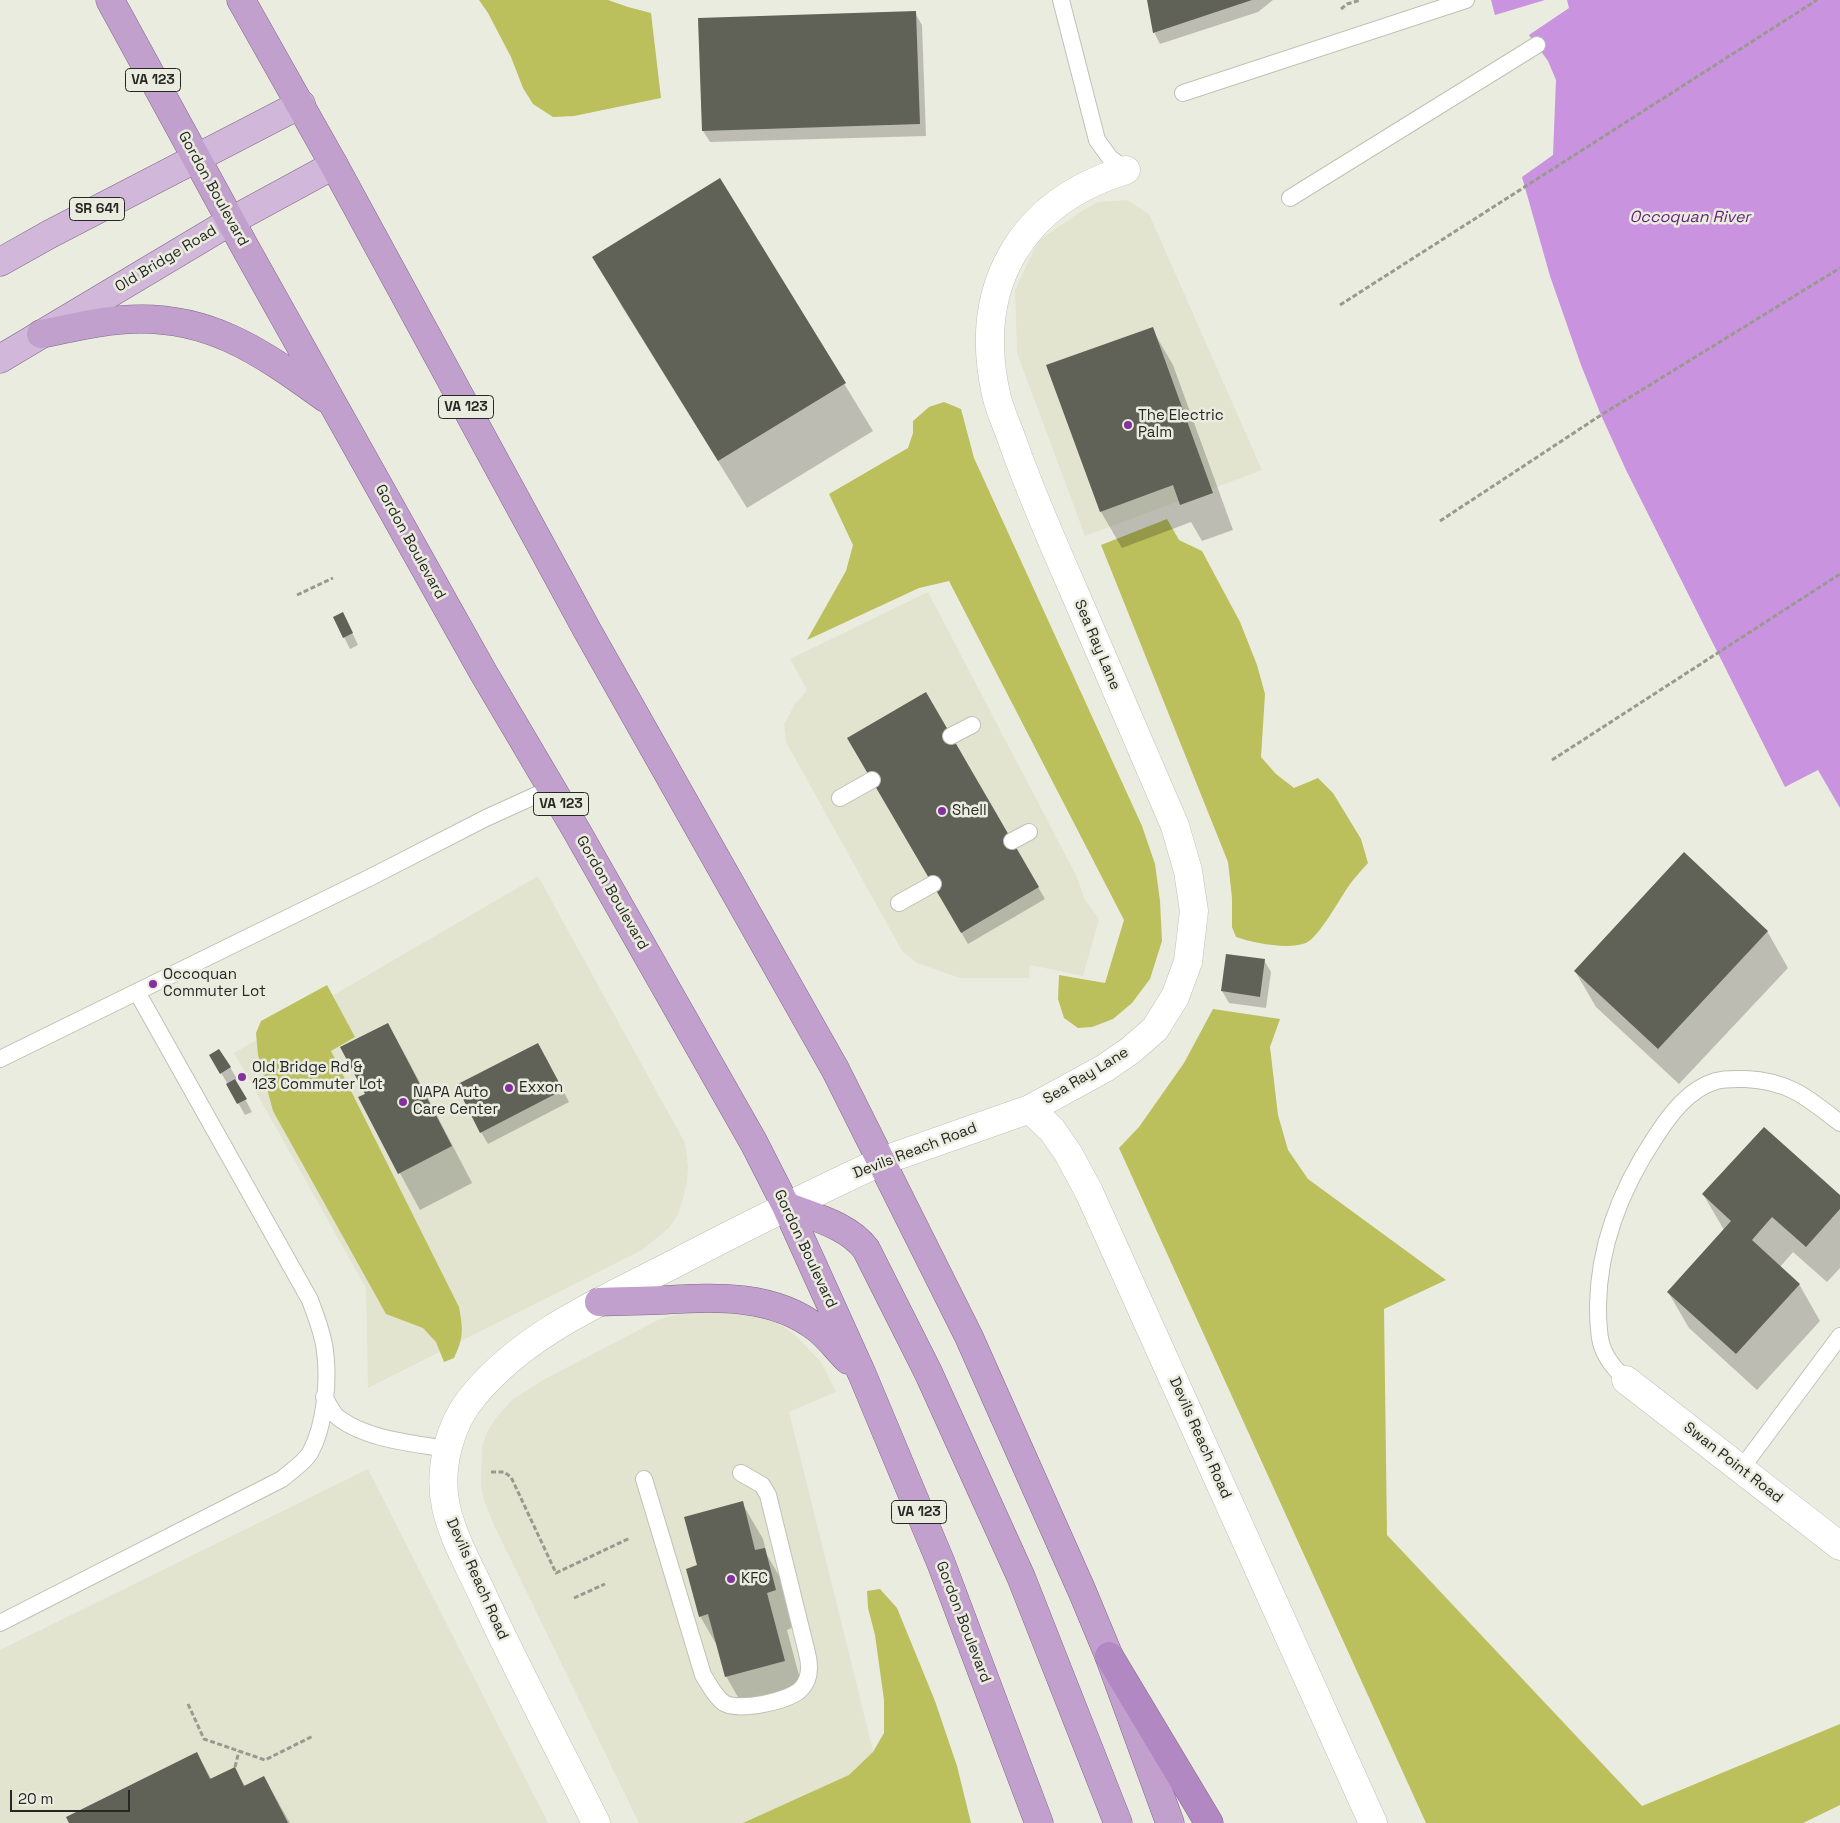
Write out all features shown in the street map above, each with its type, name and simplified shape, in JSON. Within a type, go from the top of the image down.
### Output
[{"type":"highway","name":"Gordon Boulevard","points":[[110,0],[196,159],[483,672],[552,788],[754,1144],[786,1206],[862,1374],[941,1563],[1038,1823]]},
{"type":"highway","name":"VA 123","points":[[241,0],[301,104],[587,630],[836,1069],[969,1337],[1109,1656],[1170,1823]]},
{"type":"highway","points":[[41,334],[121,320],[170,320],[199,326],[240,342],[280,365],[333,404]]},
{"type":"highway","points":[[786,1206],[844,1230],[855,1237],[866,1249],[928,1372],[1021,1577],[1118,1823]]},
{"type":"highway","points":[[599,1302],[727,1297],[780,1308],[819,1330],[862,1374]]},
{"type":"highway","points":[[1109,1656],[1209,1823]]},
{"type":"main road","name":"SR 641","points":[[0,262],[59,229],[301,104]]},
{"type":"main road","name":"Old Bridge Road","points":[[0,359],[231,221],[334,165]]},
{"type":"street","name":"Sea Ray Lane","points":[[1030,1109],[1106,1068],[1155,1029],[1174,997],[1188,962],[1194,911],[1188,871],[1175,826],[1027,483],[996,395],[989,353],[991,320],[998,287],[1015,248],[1036,221],[1070,194],[1104,176],[1126,170]]},
{"type":"street","name":"Devils Reach Road","points":[[596,1823],[495,1621],[452,1528],[444,1492],[444,1470],[447,1449],[460,1415],[472,1396],[532,1341],[579,1312],[786,1206],[882,1161],[1030,1109],[1052,1130],[1068,1153],[1089,1192],[1373,1823]]},
{"type":"street","name":"Swan Point Road","points":[[1626,1380],[1840,1546]]},
{"type":"lane","points":[[1061,0],[1097,140],[1110,158],[1126,170]]},
{"type":"lane","points":[[1183,93],[1466,0]]},
{"type":"lane","points":[[1290,198],[1537,46]]},
{"type":"lane","points":[[951,736],[972,725]]},
{"type":"lane","points":[[840,798],[872,780]]},
{"type":"lane","points":[[0,1059],[486,818],[552,788]]},
{"type":"lane","points":[[1012,841],[1029,832]]},
{"type":"lane","points":[[899,903],[933,884]]},
{"type":"lane","points":[[0,1623],[282,1478],[310,1454],[318,1432],[326,1382],[325,1352],[320,1325],[310,1300],[137,992]]},
{"type":"lane","points":[[1626,1380],[1611,1365],[1601,1343],[1598,1314],[1599,1281],[1605,1248],[1620,1201],[1644,1154],[1670,1116],[1689,1095],[1702,1086],[1718,1080],[1744,1079],[1769,1081],[1786,1085],[1810,1099],[1840,1123]]},
{"type":"lane","points":[[1741,1469],[1840,1336]]},
{"type":"lane","points":[[324,1397],[338,1418],[359,1429],[378,1436],[447,1449]]},
{"type":"lane","points":[[644,1478],[703,1675],[724,1703],[738,1708],[748,1708],[795,1694],[802,1689],[810,1672],[768,1494],[762,1485],[741,1473]]},
{"type":"path","points":[[1340,305],[1817,0]]},
{"type":"path","points":[[1440,521],[1602,415],[1840,268]]},
{"type":"path","points":[[1552,760],[1840,574]]},
{"type":"path","points":[[297,595],[333,578]]},
{"type":"path","points":[[491,1472],[504,1472],[511,1477],[556,1573],[633,1537]]},
{"type":"path","points":[[574,1598],[605,1584]]},
{"type":"path","points":[[188,1704],[204,1740],[265,1760],[313,1736]]},
{"type":"path","points":[[235,1767],[239,1752]]},
{"type":"shaded area","points":[[1127,200],[1149,214],[1262,470],[1085,536],[1017,353],[1015,290],[1038,241],[1098,202]]},
{"type":"shaded area","points":[[928,592],[1077,877],[1085,900],[1099,919],[1083,976],[1030,965],[1029,978],[960,978],[917,963],[902,951],[786,742],[784,724],[795,704],[807,690],[790,659]]},
{"type":"shaded area","points":[[538,876],[685,1143],[688,1166],[687,1182],[682,1203],[677,1216],[669,1228],[642,1250],[368,1388],[366,1288],[234,1053]]},
{"type":"shaded area","points":[[704,1310],[747,1313],[776,1322],[793,1333],[821,1362],[836,1392],[789,1412],[891,1823],[639,1823],[484,1501],[481,1485],[482,1447],[487,1432],[496,1418],[512,1400],[543,1380],[658,1320],[682,1313]]},
{"type":"shaded area","points":[[368,1469],[548,1823],[0,1823],[0,1650]]},
{"type":"green space","points":[[479,0],[608,0],[651,13],[661,98],[574,116],[553,117],[533,104],[523,88],[511,57]]},
{"type":"green space","points":[[944,402],[961,409],[974,458],[1142,826],[1155,864],[1160,901],[1162,941],[1150,979],[1132,1003],[1113,1019],[1092,1027],[1078,1028],[1064,1018],[1058,999],[1059,975],[1105,983],[1124,920],[949,581],[919,588],[807,640],[846,571],[853,545],[829,494],[908,448],[913,433],[913,421],[929,407]]},
{"type":"green space","points":[[1167,519],[1179,540],[1202,551],[1240,622],[1257,665],[1265,694],[1261,757],[1276,774],[1294,788],[1318,778],[1333,793],[1361,839],[1368,863],[1350,884],[1317,934],[1306,943],[1280,946],[1236,937],[1232,927],[1232,898],[1228,862],[1101,545]]},
{"type":"green space","points":[[327,985],[355,1037],[331,1051],[459,1307],[462,1328],[460,1344],[454,1358],[444,1362],[436,1342],[423,1328],[386,1314],[273,1111],[258,1055],[256,1033],[261,1021]]},
{"type":"green space","points":[[1213,1009],[1280,1019],[1270,1047],[1278,1115],[1288,1150],[1308,1179],[1446,1280],[1384,1309],[1387,1535],[1642,1806],[1840,1724],[1840,1805],[1803,1823],[1426,1823],[1119,1148],[1139,1127],[1184,1063]]},
{"type":"green space","points":[[880,1589],[897,1608],[935,1701],[957,1766],[971,1823],[743,1823],[849,1775],[873,1752],[884,1733],[884,1700],[875,1635],[868,1608],[867,1591]]},
{"type":"water","points":[[1491,0],[1545,0],[1495,15]]},
{"type":"water","name":"Occoquan River","points":[[1567,0],[1840,0],[1840,808],[1818,770],[1785,787],[1626,470],[1581,365],[1550,276],[1522,177],[1553,155],[1556,80],[1548,61],[1529,35],[1569,8]]},
{"type":"building","points":[[1147,0],[1252,0],[1153,33]]},
{"type":"building","points":[[916,11],[920,124],[702,131],[698,18]]},
{"type":"building","points":[[720,178],[846,383],[718,461],[592,257]]},
{"type":"building","name":"The Electric Palm","points":[[1153,327],[1213,493],[1180,505],[1173,485],[1100,512],[1046,365]]},
{"type":"building","points":[[343,612],[353,633],[343,638],[333,617]]},
{"type":"building","name":"Shell","points":[[926,692],[1039,887],[961,933],[847,738]]},
{"type":"building","points":[[1684,852],[1768,931],[1658,1049],[1574,971]]},
{"type":"building","points":[[1226,954],[1265,959],[1260,997],[1221,991]]},
{"type":"building","points":[[388,1023],[452,1146],[398,1174],[358,1097],[365,1094],[340,1047]]},
{"type":"building","name":"Exxon","points":[[538,1043],[563,1090],[480,1133],[456,1085]]},
{"type":"building","points":[[219,1049],[231,1067],[220,1074],[209,1055]]},
{"type":"building","points":[[235,1079],[247,1099],[237,1104],[226,1084]]},
{"type":"building","points":[[1764,1127],[1840,1195],[1840,1209],[1806,1247],[1772,1217],[1752,1240],[1800,1284],[1736,1354],[1667,1292],[1731,1221],[1702,1194]]},
{"type":"building","name":"KFC","points":[[743,1501],[755,1550],[765,1548],[776,1590],[767,1593],[785,1661],[725,1677],[708,1614],[699,1617],[686,1569],[697,1565],[684,1517]]},
{"type":"building","points":[[197,1752],[210,1779],[235,1767],[244,1786],[264,1776],[288,1823],[69,1823],[66,1817]]},
{"type":"place","name":"The Electric Palm","points":[[1128,425]]},
{"type":"place","name":"Shell","points":[[942,811]]},
{"type":"place","name":"Occoquan Commuter Lot","points":[[153,984]]},
{"type":"place","name":"Old Bridge Rd & 123 Commuter Lot","points":[[242,1077]]},
{"type":"place","name":"Exxon","points":[[509,1088]]},
{"type":"place","name":"NAPA Auto Care Center","points":[[403,1102]]},
{"type":"place","name":"KFC","points":[[731,1579]]}]
